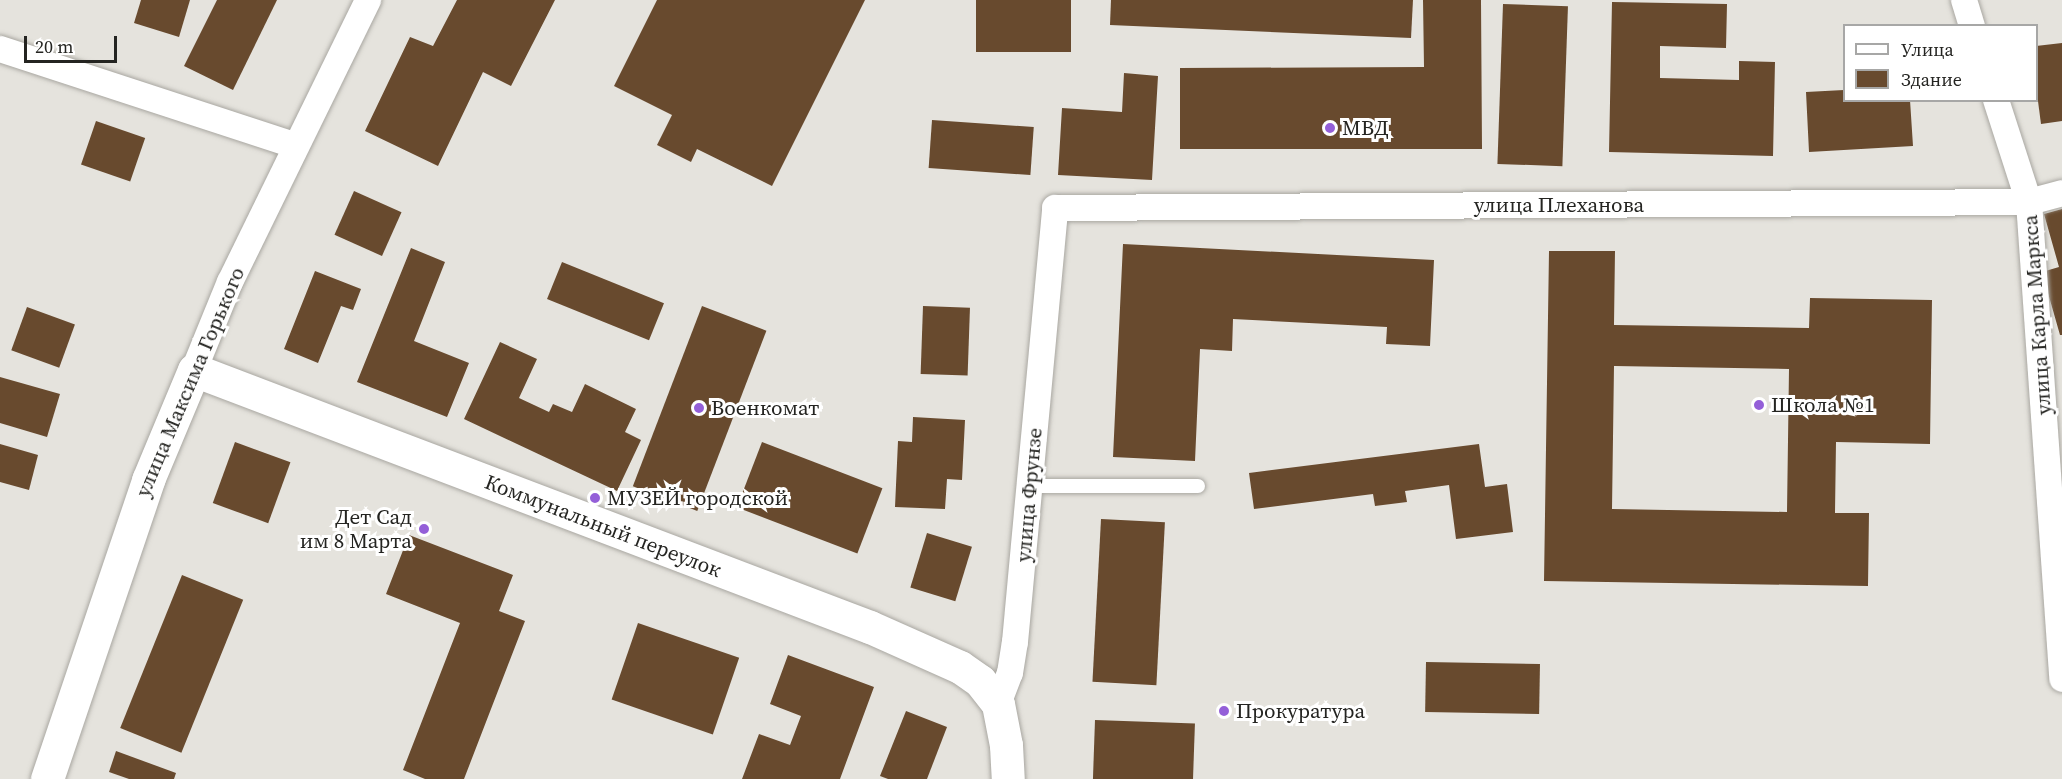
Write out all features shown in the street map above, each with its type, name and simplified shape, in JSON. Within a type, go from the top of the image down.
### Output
[{"type":"street","name":"улица Максима Горького","points":[[48,779],[148,480],[230,282],[368,0]]},
{"type":"street","points":[[1964,0],[1971,24]]},
{"type":"street","points":[[0,49],[296,146]]},
{"type":"street","name":"улица Карла Маркса","points":[[1997,102],[2029,202],[2062,679]]},
{"type":"street","name":"улица Плеханова","points":[[1055,208],[2029,202],[2062,193]]},
{"type":"street","name":"улица Фрунзе","points":[[998,704],[1010,673],[1015,642],[1055,208]]},
{"type":"street","name":"Коммунальный переулок","points":[[194,370],[870,627],[960,667],[980,681],[998,704]]},
{"type":"street","points":[[998,704],[1006,745],[1008,779]]},
{"type":"lane","points":[[1030,486],[1198,486]]},
{"type":"building","points":[[141,0],[190,0],[179,37],[134,23]]},
{"type":"building","points":[[217,0],[277,0],[233,90],[184,66]]},
{"type":"building","points":[[457,0],[555,0],[511,86],[483,72],[438,166],[365,131],[410,37],[433,46]]},
{"type":"building","points":[[657,0],[865,0],[772,186],[697,149],[691,162],[657,145],[672,115],[614,86]]},
{"type":"building","points":[[976,0],[1071,0],[1071,52],[976,52]]},
{"type":"building","points":[[1111,0],[1413,0],[1411,38],[1110,25]]},
{"type":"building","points":[[1423,0],[1481,0],[1482,149],[1180,149],[1180,68],[1424,67]]},
{"type":"building","points":[[1612,2],[1727,4],[1726,48],[1660,46],[1660,78],[1739,80],[1739,61],[1775,62],[1773,156],[1609,152]]},
{"type":"building","points":[[1503,4],[1568,6],[1562,166],[1497,164]]},
{"type":"building","points":[[2062,43],[2062,121],[2041,124],[2038,101],[2038,46]]},
{"type":"building","points":[[1124,73],[1158,76],[1152,180],[1058,175],[1062,108],[1122,112]]},
{"type":"building","points":[[1843,90],[1843,102],[1910,102],[1913,146],[1809,152],[1806,92]]},
{"type":"building","points":[[932,120],[1034,127],[1030,175],[929,168]]},
{"type":"building","points":[[96,121],[145,138],[130,181],[81,164]]},
{"type":"building","points":[[354,191],[402,212],[382,256],[334,235]]},
{"type":"building","points":[[2062,209],[2062,335],[2060,335],[2042,272],[2059,267],[2044,214]]},
{"type":"building","points":[[1123,244],[1434,260],[1430,346],[1386,344],[1387,327],[1233,319],[1232,351],[1200,349],[1195,461],[1113,457]]},
{"type":"building","points":[[411,248],[445,262],[414,341],[469,363],[447,417],[357,382]]},
{"type":"building","points":[[1549,251],[1615,251],[1614,325],[1809,328],[1810,298],[1932,300],[1930,444],[1836,442],[1835,513],[1869,513],[1868,586],[1544,581]],"holes":[[[1614,366],[1789,369],[1787,512],[1612,509]]]},
{"type":"building","points":[[562,262],[664,303],[649,340],[547,299]]},
{"type":"building","points":[[315,271],[361,289],[353,310],[341,306],[318,363],[284,349]]},
{"type":"building","name":"Военкомат","points":[[702,306],[766,331],[697,511],[633,486]]},
{"type":"building","points":[[923,306],[970,308],[968,376],[921,374]]},
{"type":"building","points":[[27,307],[75,324],[59,368],[11,350]]},
{"type":"building","points":[[500,342],[537,359],[519,398],[549,412],[553,404],[572,412],[585,384],[636,409],[625,432],[641,440],[617,491],[464,419]]},
{"type":"building","points":[[0,377],[60,394],[47,437],[0,423]]},
{"type":"building","points":[[913,417],[965,420],[962,480],[947,479],[945,509],[895,507],[898,441],[912,442]]},
{"type":"building","points":[[235,442],[290,462],[268,523],[213,503]]},
{"type":"building","points":[[762,442],[882,488],[857,554],[737,507]]},
{"type":"building","points":[[0,444],[38,455],[29,490],[0,482]]},
{"type":"building","points":[[1479,444],[1485,487],[1507,484],[1513,532],[1456,539],[1449,485],[1405,491],[1407,502],[1375,506],[1373,494],[1254,509],[1249,473]]},
{"type":"building","points":[[1101,519],[1165,522],[1156,685],[1092,682]]},
{"type":"building","points":[[927,533],[972,547],[955,601],[910,588]]},
{"type":"building","points":[[409,535],[513,575],[499,611],[525,621],[464,779],[425,779],[403,770],[460,623],[386,594]]},
{"type":"building","points":[[182,575],[243,600],[181,753],[120,728]]},
{"type":"building","points":[[638,623],[739,658],[713,734],[612,700]]},
{"type":"building","points":[[788,655],[874,687],[840,779],[742,779],[759,734],[790,745],[801,716],[770,704]]},
{"type":"building","points":[[1426,662],[1540,664],[1539,714],[1425,712]]},
{"type":"building","points":[[906,711],[947,727],[927,779],[888,779],[880,776]]},
{"type":"building","points":[[1095,720],[1195,723],[1193,779],[1093,779]]},
{"type":"building","points":[[116,751],[176,773],[174,779],[129,779],[109,772]]},
{"type":"place","name":"МВД","points":[[1330,128]]},
{"type":"place","name":"Школа №1","points":[[1759,405]]},
{"type":"place","name":"Военкомат","points":[[699,408]]},
{"type":"place","name":"МУЗЕЙ городской","points":[[595,498]]},
{"type":"place","name":"Дет Сад им 8 Марта","points":[[424,529]]},
{"type":"place","name":"Прокуратура","points":[[1224,711]]}]
